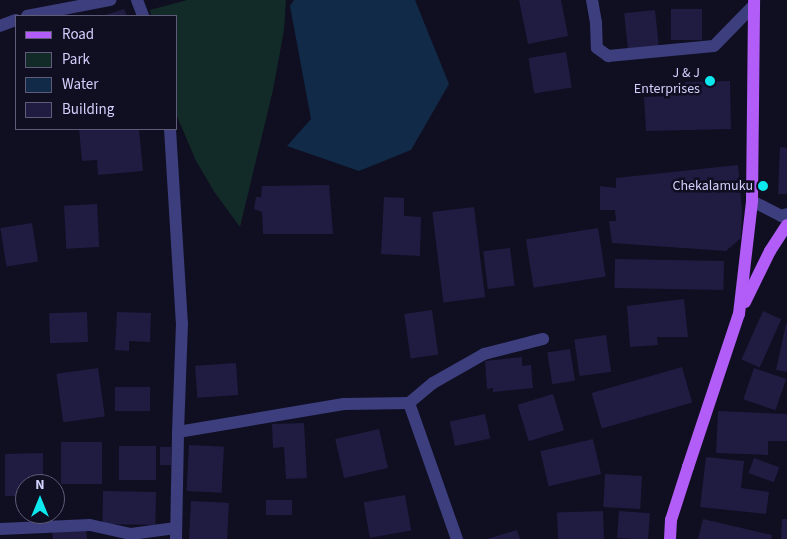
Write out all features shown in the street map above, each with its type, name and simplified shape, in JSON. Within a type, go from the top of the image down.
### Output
[{"type":"main road","points":[[739,314],[752,201],[754,2]]},
{"type":"main road","points":[[670,539],[672,520],[685,476],[739,314],[770,251],[787,226]]},
{"type":"street","points":[[32,15],[110,0]]},
{"type":"street","points":[[137,0],[143,15]]},
{"type":"street","points":[[592,0],[596,23],[597,48],[608,56],[714,46],[754,2]]},
{"type":"street","points":[[0,26],[15,20]]},
{"type":"street","points":[[0,529],[90,525],[131,534],[176,534],[178,371],[182,323],[170,130]]},
{"type":"street","points":[[752,201],[781,216],[787,214]]},
{"type":"street","points":[[178,432],[344,404],[408,403],[433,383],[484,354],[543,339]]},
{"type":"street","points":[[408,403],[457,539]]},
{"type":"green space","points":[[187,0],[286,0],[284,30],[273,90],[240,227],[215,193],[196,161],[178,119],[178,15],[151,15],[150,10]]},
{"type":"water","points":[[294,0],[415,0],[449,84],[411,150],[359,171],[287,146],[311,119],[290,6]]},
{"type":"building","points":[[519,0],[561,0],[568,36],[528,44]]},
{"type":"building","points":[[124,9],[127,15],[105,15]]},
{"type":"building","points":[[671,9],[702,9],[702,40],[671,40]]},
{"type":"building","points":[[655,10],[659,47],[628,50],[624,13]]},
{"type":"building","points":[[566,52],[572,88],[534,94],[528,58]]},
{"type":"building","points":[[730,81],[731,129],[646,131],[644,97],[669,96],[669,89],[685,88],[685,82]]},
{"type":"building","points":[[79,130],[139,130],[143,171],[98,175],[97,160],[82,161]]},
{"type":"building","points":[[780,147],[787,148],[787,194],[778,194]]},
{"type":"building","points":[[738,165],[742,210],[741,238],[726,251],[612,243],[609,221],[616,221],[615,210],[600,210],[600,186],[616,188],[616,178]]},
{"type":"building","points":[[329,185],[333,234],[263,234],[262,212],[254,209],[256,197],[261,197],[262,186]]},
{"type":"building","points":[[384,197],[404,198],[404,216],[421,217],[420,256],[381,254]]},
{"type":"building","points":[[97,204],[99,247],[66,249],[64,206]]},
{"type":"building","points":[[474,207],[485,297],[443,302],[432,212]]},
{"type":"building","points":[[32,223],[38,262],[6,267],[0,228]]},
{"type":"building","points":[[598,228],[606,276],[534,288],[526,239]]},
{"type":"building","points":[[510,248],[515,286],[488,289],[483,251]]},
{"type":"building","points":[[615,259],[724,261],[723,290],[614,288]]},
{"type":"building","points":[[684,299],[688,337],[657,337],[658,345],[630,347],[627,306]]},
{"type":"building","points":[[432,310],[438,355],[411,358],[404,314]]},
{"type":"building","points":[[763,311],[781,319],[760,368],[741,359]]},
{"type":"building","points":[[87,312],[88,342],[50,343],[49,313]]},
{"type":"building","points":[[117,312],[151,313],[150,342],[129,341],[129,351],[115,350]]},
{"type":"building","points":[[787,324],[787,372],[776,370]]},
{"type":"building","points":[[606,335],[611,372],[579,376],[574,339]]},
{"type":"building","points":[[570,349],[575,381],[552,384],[547,353]]},
{"type":"building","points":[[522,357],[522,366],[531,365],[533,388],[493,392],[493,388],[487,389],[485,361]]},
{"type":"building","points":[[236,363],[238,395],[197,398],[195,366]]},
{"type":"building","points":[[682,367],[692,403],[602,428],[592,393]]},
{"type":"building","points":[[98,368],[105,417],[63,422],[56,374]]},
{"type":"building","points":[[754,368],[786,379],[775,410],[743,399]]},
{"type":"building","points":[[115,387],[150,387],[150,411],[115,411]]},
{"type":"building","points":[[553,394],[564,430],[529,441],[518,405]]},
{"type":"building","points":[[718,411],[787,414],[787,441],[768,441],[768,455],[716,453]]},
{"type":"building","points":[[485,414],[490,438],[455,446],[450,421]]},
{"type":"building","points":[[304,423],[307,478],[286,479],[284,447],[273,448],[272,424]]},
{"type":"building","points":[[379,429],[388,468],[344,478],[335,439]]},
{"type":"building","points":[[593,439],[601,474],[548,486],[540,451]]},
{"type":"building","points":[[61,442],[102,442],[102,484],[65,484],[65,474],[61,474]]},
{"type":"building","points":[[189,445],[224,447],[222,493],[187,491]]},
{"type":"building","points":[[119,446],[156,446],[156,480],[119,480]]},
{"type":"building","points":[[160,447],[171,447],[171,465],[160,465]]},
{"type":"building","points":[[43,453],[43,474],[15,474],[15,496],[5,496],[5,454]]},
{"type":"building","points":[[706,457],[744,461],[741,488],[769,492],[766,514],[700,507]]},
{"type":"building","points":[[754,458],[779,467],[774,482],[749,473]]},
{"type":"building","points":[[605,474],[642,476],[640,509],[603,507]]},
{"type":"building","points":[[103,491],[156,492],[155,525],[102,524]]},
{"type":"building","points":[[405,495],[411,530],[370,538],[364,502]]},
{"type":"building","points":[[266,500],[292,500],[292,515],[266,515]]},
{"type":"building","points":[[191,501],[229,503],[227,539],[189,539]]},
{"type":"building","points":[[603,511],[604,539],[558,539],[557,513]]},
{"type":"building","points":[[619,511],[650,513],[648,539],[617,538]]},
{"type":"building","points":[[703,519],[772,535],[771,539],[698,539]]},
{"type":"building","points":[[782,519],[787,519],[787,539],[781,539]]},
{"type":"building","points":[[86,528],[87,539],[53,539],[52,531]]},
{"type":"building","points":[[517,530],[520,539],[487,539]]},
{"type":"place","name":"J & J Enterprises","points":[[710,81]]},
{"type":"place","name":"Chekalamuku","points":[[763,186]]}]
